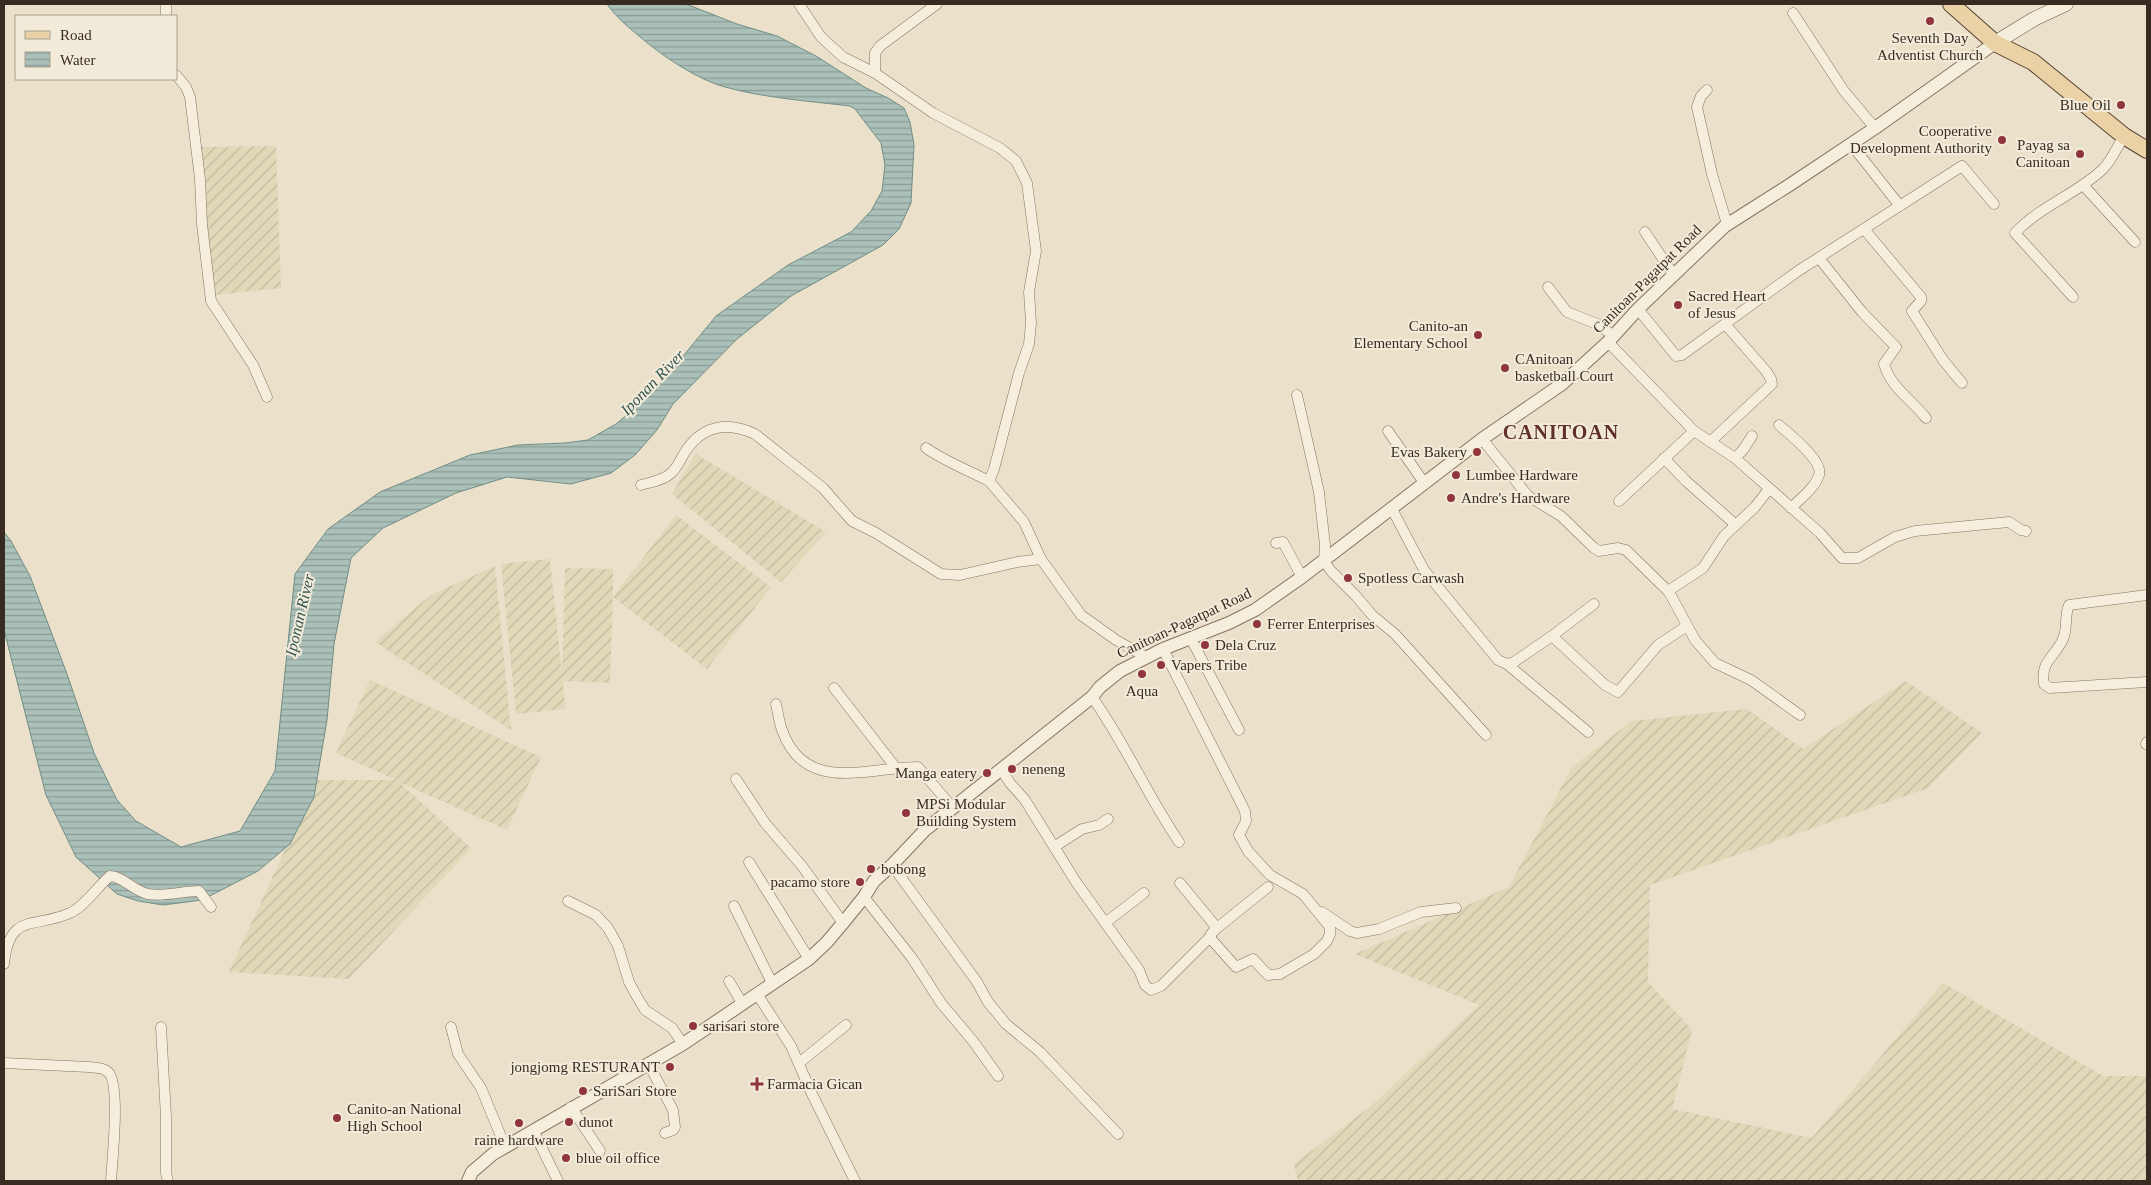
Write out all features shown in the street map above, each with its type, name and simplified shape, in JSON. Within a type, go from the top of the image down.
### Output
[{"type":"main road","points":[[1951,4],[1999,41],[2047,72],[2124,136],[2147,150]]},
{"type":"main road","points":[[1999,41],[2034,19],[2066,4]]},
{"type":"street","points":[[798,4],[821,36],[843,57],[875,73],[933,113],[1010,154],[1022,170],[1027,184],[1036,251],[1029,292],[1031,334],[997,460],[989,481]]},
{"type":"street","points":[[875,73],[875,53],[880,46],[937,4]]},
{"type":"street","points":[[1792,13],[1844,91],[1875,128]]},
{"type":"street","name":"Canitoan-Pagatpat Road","points":[[468,1181],[472,1172],[505,1146],[648,1062],[683,1044],[809,959],[844,923],[874,881],[925,830],[1092,697],[1100,687],[1120,671],[1163,649],[1191,639],[1255,610],[1302,577],[1482,439],[1562,384],[1611,339],[1673,274],[1726,224],[1875,128],[1999,41]]},
{"type":"street","points":[[178,77],[186,87],[190,97],[211,301],[253,364],[266,397]]},
{"type":"street","points":[[1707,90],[1701,96],[1697,107],[1712,174],[1726,224]]},
{"type":"street","points":[[2072,297],[2015,233],[2050,204],[2083,185],[2104,168],[2124,136]]},
{"type":"street","points":[[1851,144],[1900,206]]},
{"type":"street","points":[[1638,309],[1676,356],[1682,356],[1819,258],[1962,166],[1994,204]]},
{"type":"street","points":[[2083,185],[2135,242]]},
{"type":"street","points":[[1864,229],[1921,296],[1921,301],[1912,311],[1938,348],[1944,360],[1962,383]]},
{"type":"street","points":[[1645,232],[1673,274]]},
{"type":"street","points":[[1819,258],[1862,312],[1896,347],[1884,364],[1887,373],[1892,383],[1926,418]]},
{"type":"street","points":[[1548,287],[1568,312],[1597,324],[1694,431],[1735,458],[1820,533],[1842,558],[1858,558],[1894,537],[1915,531],[2009,522],[2026,531]]},
{"type":"street","points":[[1710,442],[1772,384],[1766,371],[1725,324]]},
{"type":"street","points":[[1296,395],[1319,492],[1325,545],[1324,561],[1372,615],[1395,634],[1486,735]]},
{"type":"street","points":[[1779,425],[1806,450],[1820,468],[1820,474],[1814,484],[1791,508]]},
{"type":"street","points":[[641,485],[663,479],[670,474],[688,448],[705,432],[722,426],[742,428],[755,434],[823,488],[852,521],[876,533],[941,574],[960,575],[1017,562],[1040,559]]},
{"type":"street","points":[[1388,431],[1425,484]]},
{"type":"street","points":[[1618,501],[1694,431]]},
{"type":"street","points":[[1735,458],[1752,436]]},
{"type":"street","points":[[1482,439],[1528,496],[1561,516],[1596,550],[1621,548],[1626,550],[1668,592],[1686,626],[1715,663],[1751,680],[1800,715]]},
{"type":"street","points":[[926,448],[949,463],[962,467],[989,481],[1028,528],[1040,559],[1081,615],[1116,640],[1146,657]]},
{"type":"street","points":[[1664,458],[1686,481],[1736,525]]},
{"type":"street","points":[[1668,592],[1703,568],[1724,536],[1755,507],[1769,489]]},
{"type":"street","points":[[1392,509],[1424,570],[1491,654],[1507,664],[1588,732]]},
{"type":"street","points":[[1276,543],[1283,542],[1302,577]]},
{"type":"street","points":[[2147,596],[2069,605],[2066,611],[2067,624],[2063,639],[2044,666],[2042,674],[2044,684],[2050,688],[2147,682]]},
{"type":"street","points":[[1507,664],[1514,662],[1552,636],[1594,604]]},
{"type":"street","points":[[1552,636],[1605,685],[1618,692],[1658,645],[1686,626]]},
{"type":"street","points":[[1191,639],[1239,730]]},
{"type":"street","points":[[1163,649],[1226,776],[1242,803],[1246,821],[1239,835],[1270,875],[1303,894],[1330,927],[1330,934],[1327,941],[1314,954],[1275,976],[1268,976],[1255,959],[1240,966],[1235,966],[1180,882]]},
{"type":"street","points":[[834,688],[896,768]]},
{"type":"street","points":[[1092,697],[1112,726],[1161,816],[1179,842]]},
{"type":"street","points":[[776,704],[782,731],[800,759],[813,768],[834,773],[918,766],[953,808]]},
{"type":"street","points":[[1001,769],[1025,800],[1054,847],[1139,970],[1145,985],[1151,990],[1161,986],[1214,932],[1268,887]]},
{"type":"street","points":[[736,779],[764,823],[802,866],[844,923]]},
{"type":"street","points":[[1054,847],[1082,829],[1100,825],[1108,819]]},
{"type":"street","points":[[749,862],[809,959]]},
{"type":"street","points":[[892,865],[977,982],[988,1002],[1006,1024],[1040,1052],[1118,1134]]},
{"type":"street","points":[[4,964],[10,937],[16,929],[30,923],[71,913],[110,876],[116,876],[134,890],[149,894],[168,895],[187,891],[199,891],[211,907]]},
{"type":"street","points":[[1105,923],[1144,893]]},
{"type":"street","points":[[864,897],[912,958],[941,1003],[973,1041],[998,1076]]},
{"type":"street","points":[[568,901],[596,915],[608,928],[618,946],[629,982],[645,1010],[672,1028],[683,1044]]},
{"type":"street","points":[[734,906],[772,983]]},
{"type":"street","points":[[1317,910],[1330,916],[1350,931],[1357,933],[1379,929],[1421,912],[1456,908]]},
{"type":"street","points":[[729,981],[742,1003]]},
{"type":"street","points":[[757,994],[791,1046],[812,1094],[855,1181]]},
{"type":"street","points":[[799,1063],[846,1025]]},
{"type":"street","points":[[451,1026],[458,1054],[481,1088],[505,1146]]},
{"type":"street","points":[[162,1027],[166,1117],[166,1173],[168,1181]]},
{"type":"street","points":[[648,1062],[673,1110],[675,1127],[666,1133]]},
{"type":"street","points":[[4,1064],[89,1067],[103,1069],[109,1073],[112,1081],[115,1132],[111,1181]]},
{"type":"street","points":[[571,1107],[600,1151]]},
{"type":"street","points":[[533,1130],[558,1181]]},
{"type":"shaded area","points":[[276,146],[281,288],[214,295],[196,147]]},
{"type":"shaded area","points":[[696,454],[826,532],[781,582],[672,494]]},
{"type":"shaded area","points":[[676,515],[771,587],[707,669],[613,597]]},
{"type":"shaded area","points":[[550,559],[562,674],[565,568],[613,569],[610,683],[563,681],[565,709],[516,714],[501,564]]},
{"type":"shaded area","points":[[495,566],[511,730],[375,642],[431,595]]},
{"type":"shaded area","points":[[370,680],[541,757],[507,830],[399,782],[471,848],[349,979],[229,972],[317,780],[396,780],[336,753]]},
{"type":"shaded area","points":[[1906,681],[1982,733],[1928,788],[1650,885],[1648,982],[1692,1030],[1672,1109],[1812,1138],[1943,983],[2103,1076],[2147,1076],[2147,1181],[1298,1181],[1294,1164],[1371,1106],[1479,1005],[1355,954],[1509,887],[1572,767],[1632,721],[1747,709],[1803,749]]},
{"type":"water","name":"Iponan River","points":[[607,4],[686,4],[737,24],[777,36],[816,56],[866,88],[904,108],[910,122],[914,145],[911,203],[899,229],[883,245],[791,296],[737,339],[673,404],[657,430],[635,455],[611,473],[571,484],[507,477],[456,493],[383,528],[351,558],[334,644],[327,720],[314,797],[290,844],[258,871],[202,900],[163,905],[138,901],[117,894],[76,857],[46,795],[4,630],[4,532],[30,576],[94,753],[117,800],[136,821],[181,847],[240,831],[275,771],[295,574],[328,529],[380,492],[470,455],[518,445],[588,440],[616,424],[643,401],[666,377],[716,316],[788,265],[851,232],[871,211],[882,191],[885,165],[881,143],[855,109],[850,106],[756,94],[725,87],[702,78],[679,66],[658,51],[622,21]]},
{"type":"place","name":"Seventh Day Adventist Church","points":[[1930,21]]},
{"type":"place","name":"Blue Oil","points":[[2121,105]]},
{"type":"place","name":"Cooperative Development Authority","points":[[2002,140]]},
{"type":"place","name":"Payag sa Canitoan","points":[[2080,154]]},
{"type":"place","name":"Sacred Heart of Jesus","points":[[1678,305]]},
{"type":"place","name":"Canito-an Elementary School","points":[[1478,335]]},
{"type":"place","name":"CAnitoan basketball Court","points":[[1505,368]]},
{"type":"place","name":"Evas Bakery","points":[[1477,452]]},
{"type":"place","name":"Lumbee Hardware","points":[[1456,475]]},
{"type":"place","name":"Andre's Hardware","points":[[1451,498]]},
{"type":"place","name":"Spotless Carwash","points":[[1348,578]]},
{"type":"place","name":"Ferrer Enterprises","points":[[1257,624]]},
{"type":"place","name":"Dela Cruz","points":[[1205,645]]},
{"type":"place","name":"Vapers Tribe","points":[[1161,665]]},
{"type":"place","name":"Aqua","points":[[1142,674]]},
{"type":"place","name":"neneng","points":[[1012,769]]},
{"type":"place","name":"Manga eatery","points":[[987,773]]},
{"type":"place","name":"MPSi Modular Building System","points":[[906,813]]},
{"type":"place","name":"bobong","points":[[871,869]]},
{"type":"place","name":"pacamo store","points":[[860,882]]},
{"type":"place","name":"sarisari store","points":[[693,1026]]},
{"type":"place","name":"jongjomg RESTURANT","points":[[670,1067]]},
{"type":"place","name":"Farmacia Gican","points":[[757,1084]]},
{"type":"place","name":"SariSari Store","points":[[583,1091]]},
{"type":"place","name":"Canito-an National High School","points":[[337,1118]]},
{"type":"place","name":"dunot","points":[[569,1122]]},
{"type":"place","name":"raine hardware","points":[[519,1123]]},
{"type":"place","name":"blue oil office","points":[[566,1158]]},
{"type":"district","name":"CANITOAN","points":[[1561,432]]}]
